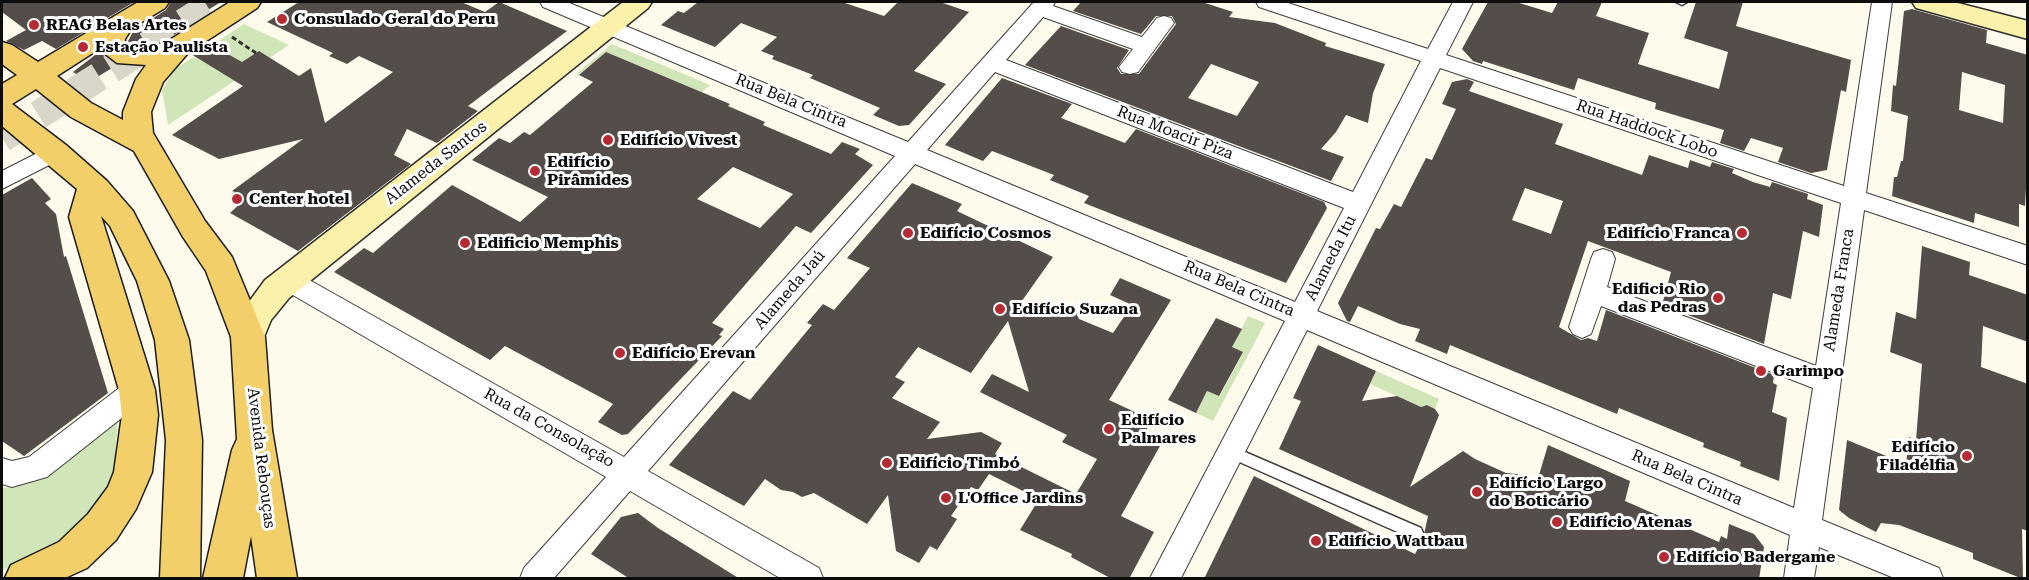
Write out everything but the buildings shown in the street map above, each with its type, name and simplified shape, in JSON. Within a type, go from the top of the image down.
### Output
[{"type":"main road","points":[[2,97],[156,2]]},
{"type":"main road","points":[[124,21],[111,38],[112,48],[121,55],[144,58],[178,47],[248,2]]},
{"type":"main road","points":[[178,47],[150,79],[140,100],[136,122],[141,142],[194,229],[221,266],[248,337]]},
{"type":"main road","points":[[2,51],[81,110],[141,142]]},
{"type":"main road","points":[[2,111],[55,152],[93,186],[122,219],[153,281],[172,340],[184,440],[180,579]]},
{"type":"main road","points":[[26,579],[73,555],[102,527],[123,496],[134,472],[140,415],[137,390],[85,217],[93,186]]},
{"type":"main road","name":"Avenida Rebouças","points":[[248,337],[254,430],[277,579]]},
{"type":"main road","points":[[223,579],[254,430]]},
{"type":"street","name":"Rua Bela Cintra","points":[[550,2],[1928,579]]},
{"type":"street","name":"Alameda Santos","points":[[248,337],[261,307],[288,280],[639,2]]},
{"type":"street","name":"Rua Haddock Lobo","points":[[1266,2],[2028,256]]},
{"type":"street","name":"Alameda Itu","points":[[1166,579],[1463,2]]},
{"type":"street","name":"Alameda Franca","points":[[1799,579],[1882,2]]},
{"type":"street","points":[[1925,2],[2028,30]]},
{"type":"street","points":[[1042,5],[1146,46]]},
{"type":"street","name":"Alameda Jaú","points":[[535,579],[1042,5]]},
{"type":"street","points":[[1130,67],[1164,23]]},
{"type":"street","name":"Rua Moacir Piza","points":[[991,62],[1359,204]]},
{"type":"street","points":[[2,181],[55,152]]},
{"type":"street","points":[[1582,327],[1603,259]]},
{"type":"street","name":"Rua da Consolação","points":[[288,280],[628,473],[808,579]]},
{"type":"street","points":[[1593,292],[1826,381]]},
{"type":"street","points":[[2,471],[12,474],[37,468],[137,390]]},
{"type":"lane","points":[[1231,452],[1416,533]]},
{"type":"path","points":[[223,32],[256,53]]},
{"type":"green space","points":[[244,24],[289,45],[168,125],[162,90],[175,69]]},
{"type":"green space","points":[[612,44],[710,85],[702,92],[606,52],[579,75],[576,74]]},
{"type":"green space","points":[[1248,316],[1265,323],[1213,421],[1196,413],[1207,391],[1220,396],[1243,353],[1232,347]]},
{"type":"green space","points":[[1376,371],[1439,399],[1435,409],[1427,405],[1421,407],[1370,384]]},
{"type":"green space","points":[[118,420],[112,488],[71,534],[44,552],[2,570],[2,488],[24,485],[51,473]]},
{"type":"tunnel","points":[[2,138],[217,2]]},
{"type":"place","name":"Consulado Geral do Peru","points":[[282,19]]},
{"type":"place","name":"REAG Belas Artes","points":[[34,25]]},
{"type":"place","name":"Estação Paulista","points":[[83,47]]},
{"type":"place","name":"Edifício Vivest","points":[[608,140]]},
{"type":"place","name":"Edifício Pirâmides","points":[[535,171]]},
{"type":"place","name":"Center hotel","points":[[237,199]]},
{"type":"place","name":"Edifício Cosmos","points":[[908,233]]},
{"type":"place","name":"Edifício Franca","points":[[1742,233]]},
{"type":"place","name":"Edificio Memphis","points":[[465,243]]},
{"type":"place","name":"Edificio Rio das Pedras","points":[[1718,298]]},
{"type":"place","name":"Edifício Suzana","points":[[1000,309]]},
{"type":"place","name":"Edifício Erevan","points":[[620,353]]},
{"type":"place","name":"Garimpo","points":[[1761,371]]},
{"type":"place","name":"Edifício Palmares","points":[[1109,429]]},
{"type":"place","name":"Edifício Filadélfia","points":[[1967,456]]},
{"type":"place","name":"Edifício Timbó","points":[[887,463]]},
{"type":"place","name":"Edifício Largo do Boticário","points":[[1477,492]]},
{"type":"place","name":"L'Office Jardins","points":[[946,498]]},
{"type":"place","name":"Edifício Atenas","points":[[1557,522]]},
{"type":"place","name":"Edifício Wattbau","points":[[1316,541]]},
{"type":"place","name":"Edifício Badergame","points":[[1664,557]]}]
